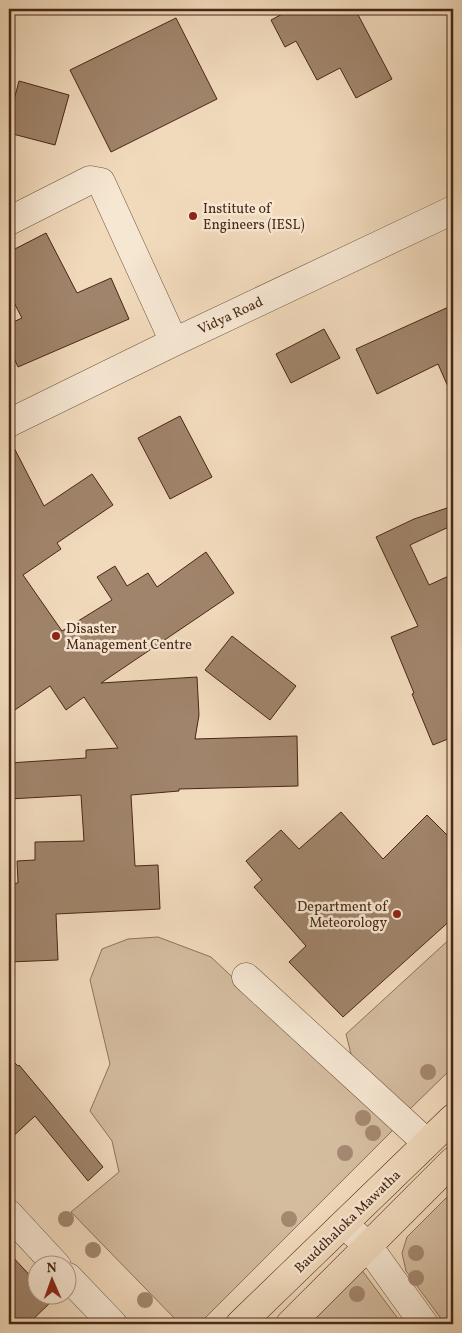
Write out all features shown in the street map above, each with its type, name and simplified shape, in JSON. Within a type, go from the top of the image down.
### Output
[{"type":"main road","name":"Bauddhaloka Mawatha","points":[[240,1324],[453,1118]]},
{"type":"main road","points":[[290,1324],[453,1161]]},
{"type":"street","points":[[9,221],[90,180],[101,182],[174,342]]},
{"type":"street","name":"Vidya Road","points":[[9,423],[174,342],[453,210]]},
{"type":"street","points":[[246,977],[427,1143]]},
{"type":"street","points":[[9,1214],[48,1256]]},
{"type":"street","points":[[344,1224],[368,1246],[424,1324]]},
{"type":"street","points":[[78,1287],[113,1324]]},
{"type":"shaded area","points":[[453,936],[453,1067],[408,1111],[354,1066],[346,1034]]},
{"type":"shaded area","points":[[158,937],[211,957],[394,1129],[199,1324],[180,1324],[71,1212],[119,1172],[112,1141],[90,1111],[110,1064],[90,980],[102,949],[128,939]]},
{"type":"shaded area","points":[[453,1191],[453,1324],[445,1324],[406,1271],[402,1253],[407,1237]]},
{"type":"shaded area","points":[[361,1269],[402,1324],[302,1324]]},
{"type":"building","points":[[292,9],[355,9],[392,79],[356,98],[340,68],[317,80],[296,41],[285,47],[271,20]]},
{"type":"building","points":[[176,18],[217,99],[111,152],[70,70]]},
{"type":"building","points":[[19,81],[69,95],[55,145],[9,133],[9,119]]},
{"type":"building","points":[[46,233],[77,293],[111,278],[129,319],[18,367],[9,347],[9,324],[22,318],[9,293],[9,252]]},
{"type":"building","points":[[453,305],[453,398],[438,364],[377,394],[356,349]]},
{"type":"building","points":[[324,329],[340,358],[291,383],[276,354]]},
{"type":"building","points":[[180,416],[212,477],[170,499],[138,438]]},
{"type":"building","points":[[9,438],[44,506],[92,474],[113,505],[57,543],[61,549],[23,575],[62,631],[112,600],[97,577],[115,566],[127,586],[148,573],[157,587],[206,552],[234,593],[101,683],[197,677],[199,715],[195,739],[297,736],[298,786],[179,789],[179,791],[131,795],[135,866],[158,865],[160,909],[56,914],[58,960],[9,962],[9,884],[18,883],[17,861],[35,860],[35,842],[84,841],[81,795],[9,799],[9,763],[86,758],[86,750],[118,748],[84,697],[66,710],[50,686],[9,714]]},
{"type":"building","points":[[453,506],[453,525],[410,545],[429,585],[453,574],[453,737],[433,745],[391,637],[418,626],[376,537],[414,519]]},
{"type":"building","points":[[232,636],[296,686],[270,720],[205,670]]},
{"type":"building","points":[[341,812],[383,859],[427,815],[453,841],[453,918],[343,1017],[289,962],[306,946],[254,887],[262,880],[246,861],[281,830],[299,849]]},
{"type":"building","points":[[9,1057],[19,1065],[103,1167],[88,1181],[35,1116],[9,1140]]},
{"type":"building","points":[[9,1253],[28,1273],[28,1306],[47,1306],[28,1324],[9,1324]]},
{"type":"place","name":"Institute of Engineers (IESL)","points":[[193,216]]},
{"type":"place","name":"Disaster Management Centre","points":[[56,636]]},
{"type":"place","name":"Department of Meteorology","points":[[397,914]]}]
